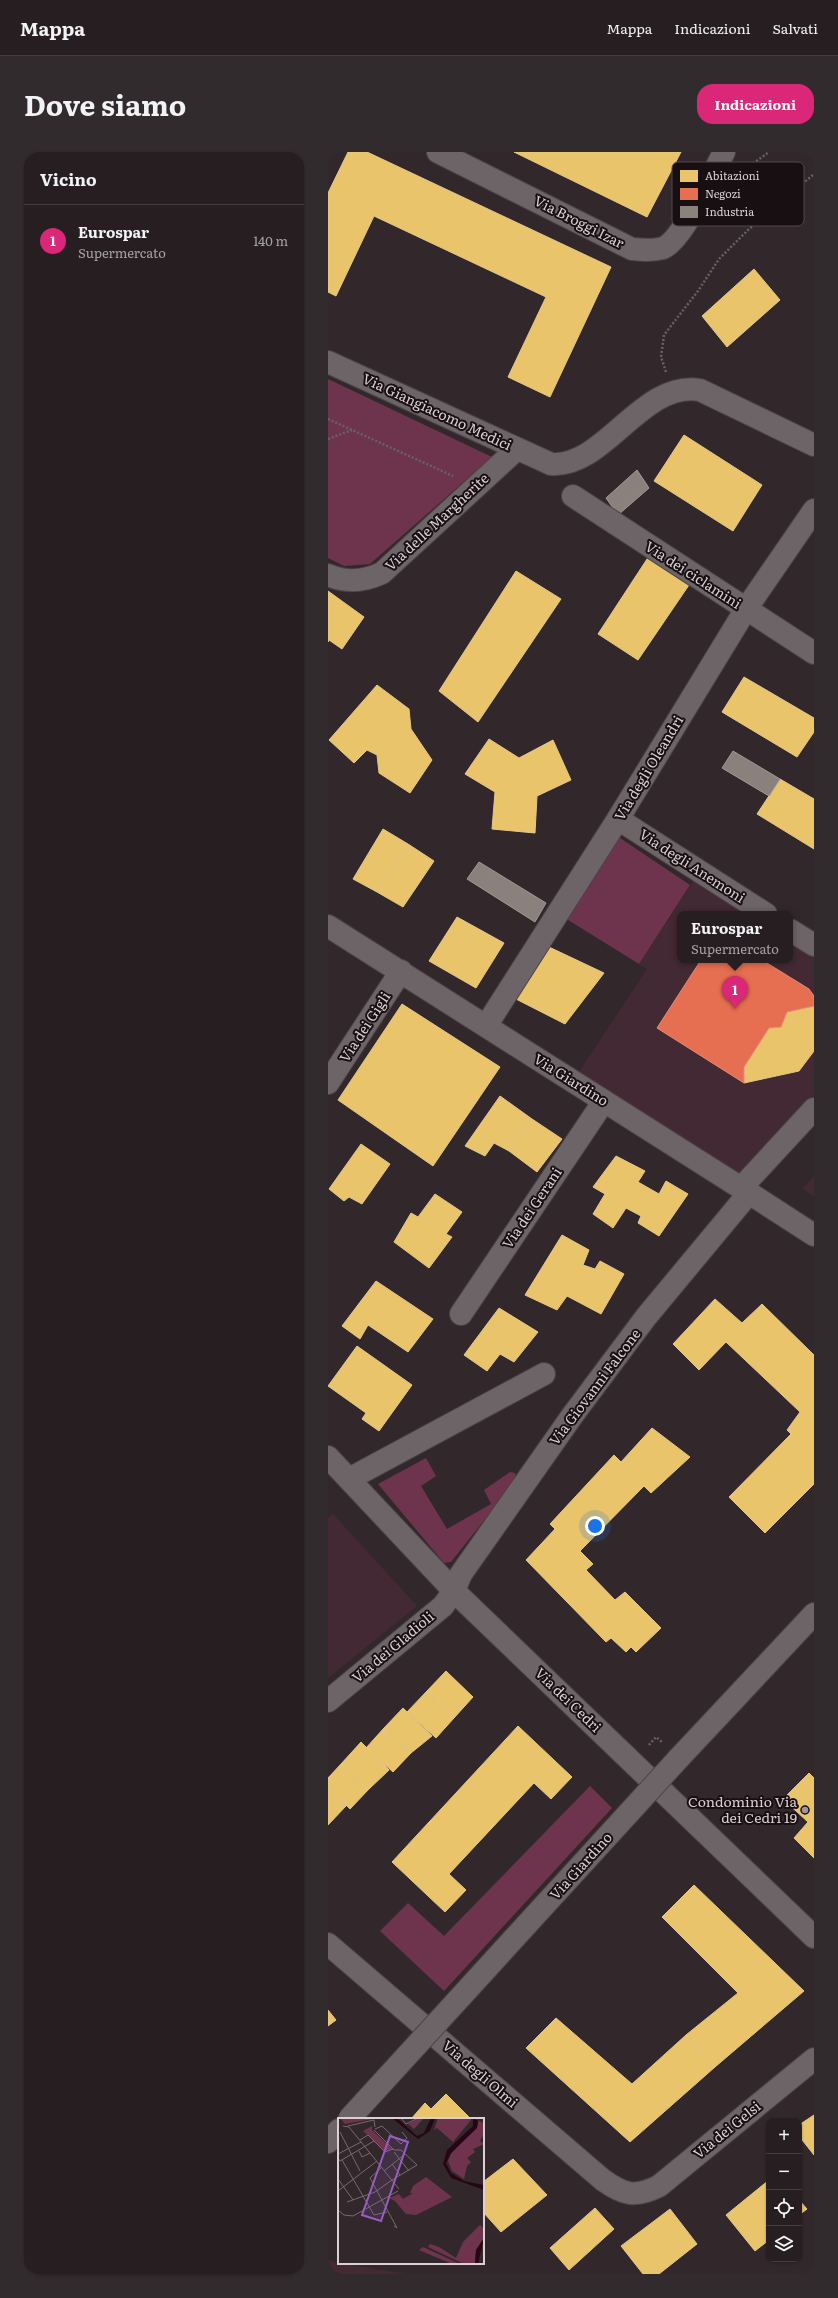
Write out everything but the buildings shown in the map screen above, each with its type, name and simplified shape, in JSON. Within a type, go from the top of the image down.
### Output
[{"type":"street","name":"Via Broggi Izar","points":[[438,152],[632,249],[651,250],[664,247],[681,233],[685,226]]},
{"type":"street","name":"Via Broggi Izar","points":[[719,162],[724,152]]},
{"type":"street","name":"Via Giangiacomo Medici","points":[[328,362],[547,463],[565,464],[579,459],[650,405],[672,393]]},
{"type":"street","points":[[672,393],[688,389],[700,390],[814,446]]},
{"type":"street","name":"Via delle Margherite","points":[[328,575],[338,579],[352,580],[366,579],[382,573],[517,449]]},
{"type":"street","name":"Via dei ciclamini","points":[[573,496],[814,653]]},
{"type":"street","name":"Via degli Oleandri","points":[[486,1026],[618,818],[746,609],[814,510]]},
{"type":"street","name":"Via degli Anemoni","points":[[618,818],[761,911]]},
{"type":"street","name":"Via Giardino","points":[[328,926],[402,971],[814,1235]]},
{"type":"street","points":[[793,932],[814,945]]},
{"type":"street","name":"Via dei Gigli","points":[[328,1082],[402,971]]},
{"type":"street","name":"Via dei Gerani","points":[[461,1314],[604,1101]]},
{"type":"street","name":"Via Giovanni Falcone","points":[[454,1590],[461,1574],[572,1416],[646,1317],[745,1191],[814,1109]]},
{"type":"street","points":[[350,1479],[544,1374]]},
{"type":"street","name":"Via dei Cedri","points":[[328,1457],[454,1590],[814,1937]]},
{"type":"street","name":"Via dei Gladioli","points":[[328,1701],[442,1606],[454,1590]]},
{"type":"street","name":"Via Giardino","points":[[350,2118],[679,1758],[814,1614]]},
{"type":"street","name":"Via degli Olmi","points":[[328,1944],[603,2180],[624,2193],[637,2194]]},
{"type":"street","name":"Via dei Gelsi","points":[[637,2194],[659,2186],[814,2059]]},
{"type":"street","points":[[328,2142],[338,2131]]},
{"type":"path","points":[[804,182],[814,174]]},
{"type":"path","points":[[672,393],[661,357],[664,335],[698,291],[719,259],[753,226]]},
{"type":"path","points":[[328,419],[457,478]]},
{"type":"path","points":[[328,439],[353,430]]},
{"type":"shaded area","points":[[328,379],[492,457],[370,564],[344,566],[328,558]]},
{"type":"shaded area","points":[[617,836],[690,885],[639,964],[565,918]]},
{"type":"shaded area","points":[[696,877],[748,911],[677,911],[677,963],[793,963],[793,940],[814,953],[814,1098],[740,1180],[577,1075],[647,969],[639,964]]},
{"type":"shaded area","points":[[814,1176],[814,1196],[802,1189]]},
{"type":"shaded area","points":[[426,1458],[436,1476],[421,1486],[447,1529],[491,1504],[484,1490],[510,1472],[515,1473],[517,1479],[451,1562],[444,1563],[378,1484]]},
{"type":"shaded area","points":[[333,1514],[417,1606],[328,1678],[328,1518]]},
{"type":"shaded area","points":[[590,1786],[612,1808],[444,1991],[380,1931],[408,1903],[444,1936]]},
{"type":"shaded area","points":[[328,2260],[338,2264],[407,2274],[328,2274]]},
{"type":"place","name":"Eurospar","points":[[735,1009]]},
{"type":"place","name":"Condominio Via dei Cedri 19","points":[[805,1810]]}]
